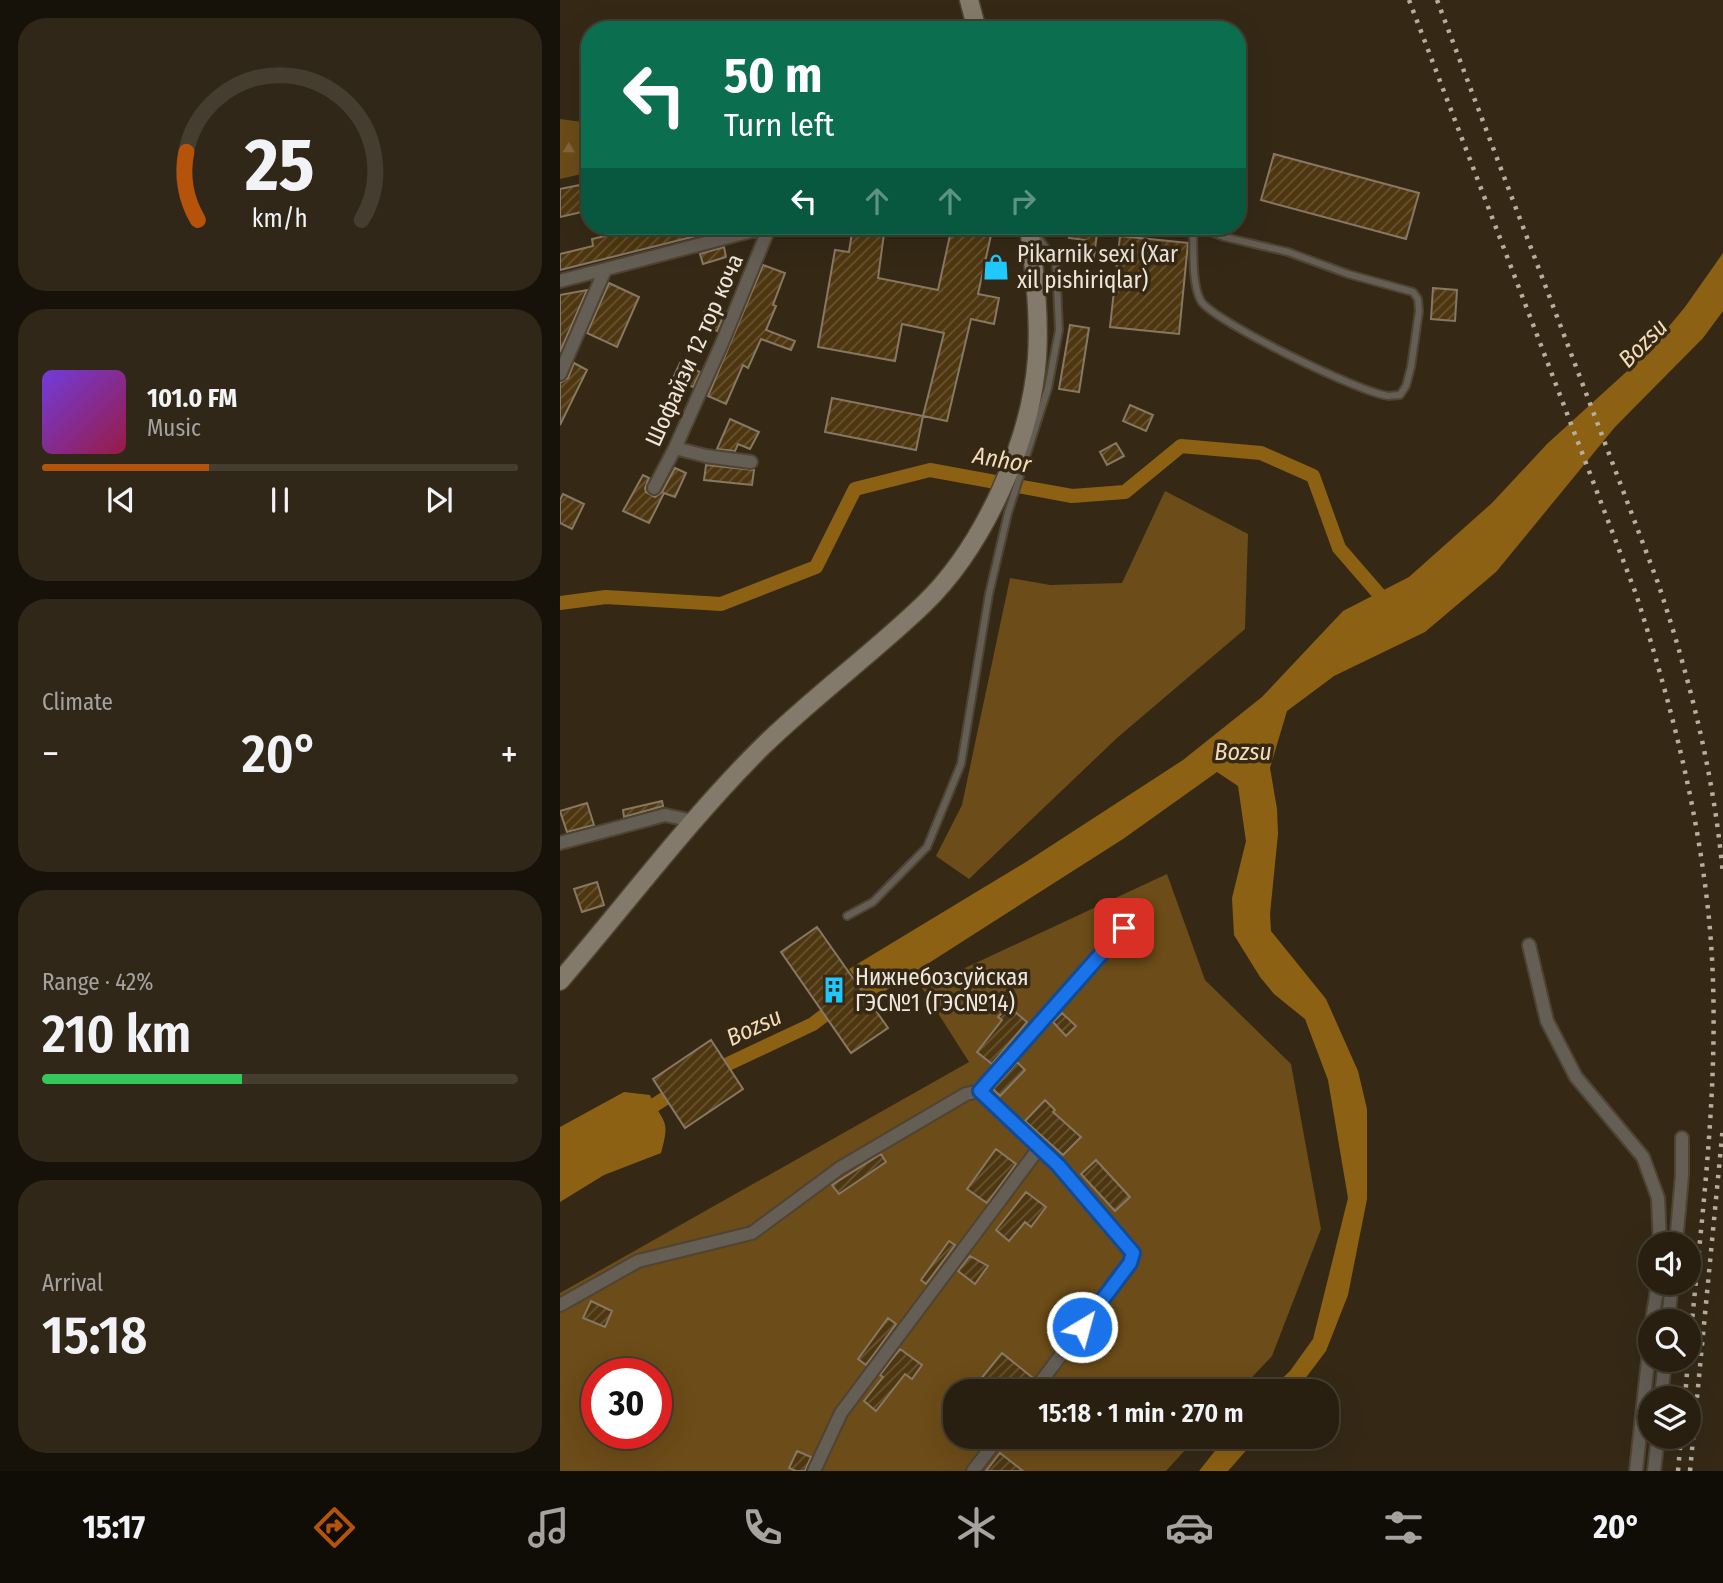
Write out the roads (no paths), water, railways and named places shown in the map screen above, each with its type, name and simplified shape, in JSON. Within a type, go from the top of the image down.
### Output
[{"type":"main road","points":[[969,0],[975,21]]},
{"type":"main road","points":[[562,974],[740,769],[790,720],[923,605],[999,512],[1023,449],[1037,360],[1038,321],[1030,235]]},
{"type":"street","name":"Шофайзи 12 тор коча","points":[[560,281],[739,235]]},
{"type":"street","name":"Шофайзи 12 тор коча","points":[[654,488],[722,344],[768,235]]},
{"type":"street","points":[[560,373],[605,270]]},
{"type":"street","points":[[675,448],[706,456],[751,462]]},
{"type":"street","points":[[560,843],[666,815],[694,821]]},
{"type":"street","points":[[560,1305],[638,1261],[752,1233],[840,1168],[966,1094],[980,1091],[1124,928]]},
{"type":"street","points":[[1530,946],[1547,1021],[1564,1055],[1576,1077],[1643,1157],[1658,1198],[1659,1232]]},
{"type":"street","points":[[980,1091],[1058,1165],[1130,1248],[1133,1259],[1043,1379]]},
{"type":"street","points":[[1677,1232],[1682,1138]]},
{"type":"street","points":[[814,1471],[841,1413],[1039,1148]]},
{"type":"street","points":[[1636,1471],[1647,1372]]},
{"type":"street","points":[[973,1471],[990,1449]]},
{"type":"street","points":[[1654,1471],[1657,1449]]},
{"type":"lane","points":[[1195,235],[1196,288],[1202,304],[1267,343],[1330,376],[1388,396],[1399,395],[1406,386],[1411,367],[1419,311],[1418,299],[1413,292],[1348,274],[1288,253],[1219,235]]},
{"type":"lane","points":[[847,916],[873,902],[927,847],[961,764],[989,594],[999,512]]},
{"type":"water","name":"Bozsu","points":[[1723,253],[1723,311],[1703,338],[1615,427],[1496,572],[1425,632],[1334,676],[1287,711],[1270,768],[1278,834],[1270,914],[1271,931],[1326,999],[1358,1071],[1367,1109],[1367,1199],[1348,1295],[1326,1351],[1305,1379],[1282,1379],[1313,1339],[1348,1198],[1328,1080],[1305,1019],[1274,994],[1234,935],[1232,898],[1246,841],[1238,786],[1217,772],[1123,839],[871,1000],[849,969],[1026,862],[1183,760],[1262,697],[1343,611],[1409,577],[1492,503],[1548,443],[1646,354],[1685,307]]},
{"type":"water","points":[[624,1092],[650,1095],[665,1127],[661,1153],[604,1175],[560,1202],[560,1127]]},
{"type":"water","points":[[1216,1449],[1247,1449],[1228,1471],[1199,1471]]},
{"type":"waterway","name":"Anhor","points":[[560,603],[606,597],[721,604],[816,567],[855,489],[930,470],[1072,496],[1125,492],[1181,446],[1261,453],[1313,476],[1339,548],[1391,608]]},
{"type":"waterway","name":"Bozsu","points":[[711,1072],[813,1024],[877,975]]},
{"type":"waterway","name":"Bozsu","points":[[639,1115],[681,1088]]},
{"type":"railway","points":[[1409,0],[1636,594],[1671,714],[1690,795],[1709,919],[1714,1027],[1705,1191],[1693,1309]]},
{"type":"railway","points":[[1437,0],[1658,583],[1699,727],[1714,801],[1723,875]]},
{"type":"railway","points":[[1690,1471],[1723,1126]]},
{"type":"railway","points":[[1686,1386],[1687,1372]]},
{"type":"railway","points":[[1678,1471],[1680,1449]]},
{"type":"place","name":"Pikarnik sexi (Xar xil pishiriqlar)","points":[[996,267]]},
{"type":"place","name":"Нижнебозсуйская ГЭС№1 (ГЭС№14)","points":[[834,990]]}]
